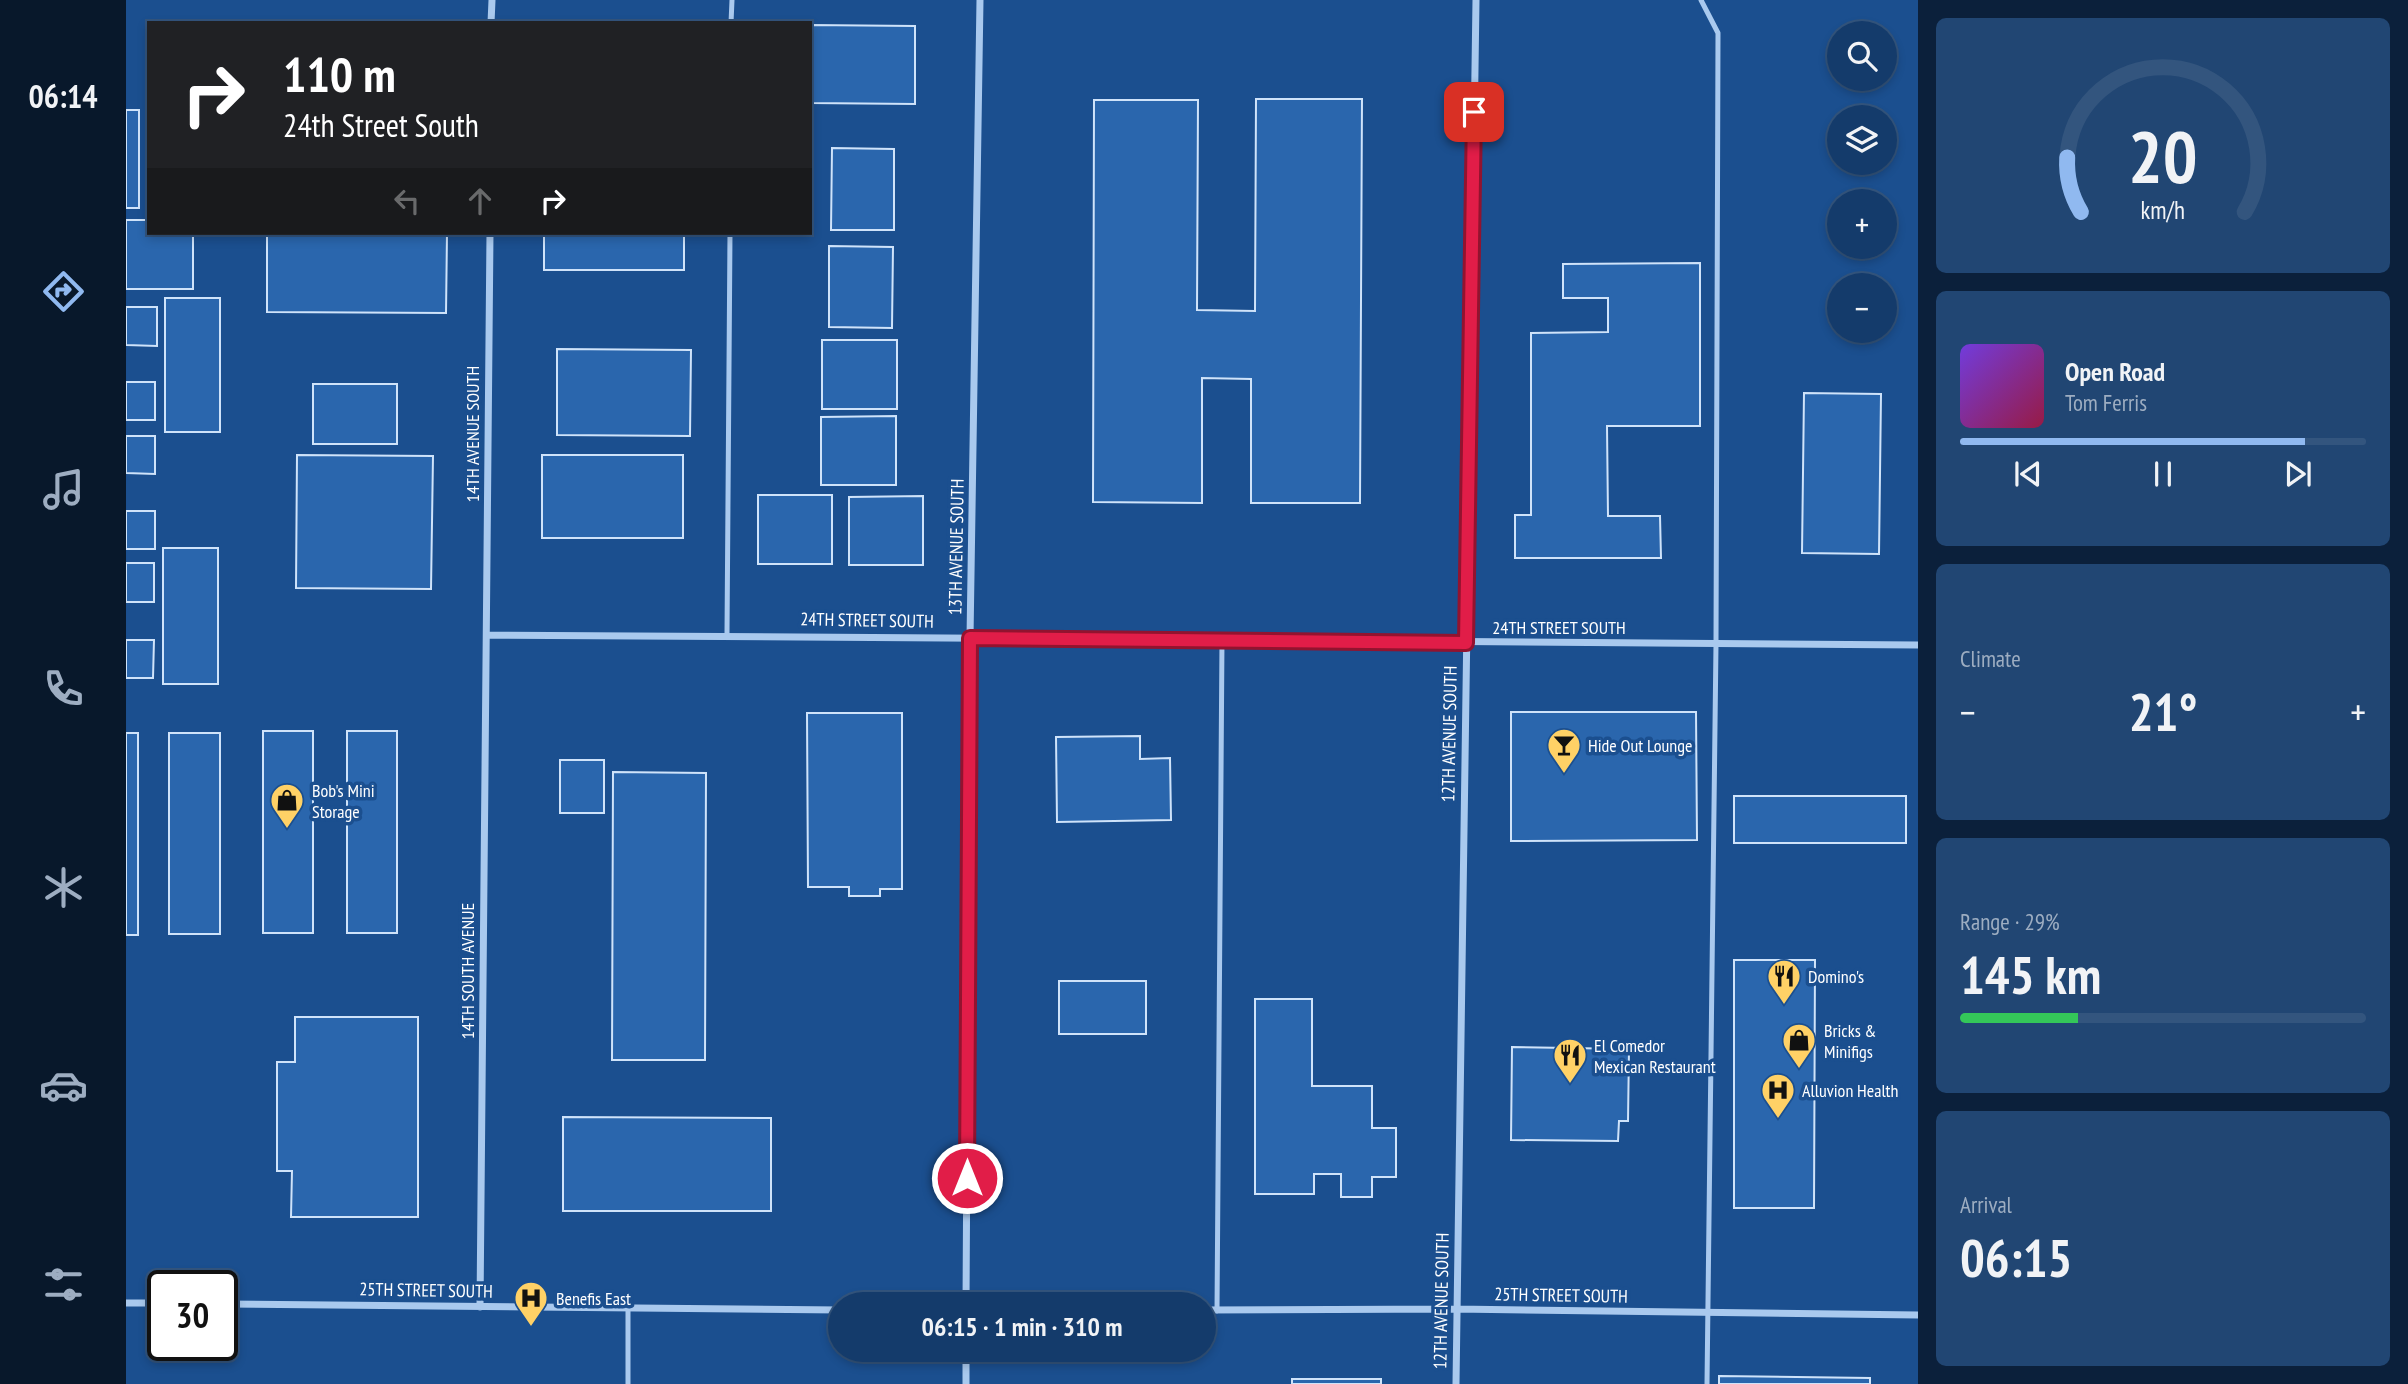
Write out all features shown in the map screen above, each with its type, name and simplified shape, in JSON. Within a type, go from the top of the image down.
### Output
[{"type":"street","points":[[491,21],[492,0]]},
{"type":"street","name":"13TH AVENUE SOUTH","points":[[966,1292],[970,638],[980,0]]},
{"type":"street","name":"12TH AVENUE SOUTH","points":[[1456,1384],[1476,0]]},
{"type":"street","name":"14TH AVENUE SOUTH","points":[[487,635],[490,235]]},
{"type":"street","name":"24TH STREET SOUTH","points":[[487,635],[727,634],[1466,643],[1918,645]]},
{"type":"street","name":"14TH SOUTH AVENUE","points":[[480,1307],[487,635]]},
{"type":"street","points":[[126,1303],[147,1303]]},
{"type":"street","name":"25TH STREET SOUTH","points":[[238,1304],[828,1310]]},
{"type":"street","name":"25TH STREET SOUTH","points":[[1217,1311],[1456,1309],[1918,1315]]},
{"type":"street","points":[[965,1384],[966,1362]]},
{"type":"lane","points":[[731,21],[732,0]]},
{"type":"lane","points":[[1701,0],[1718,33],[1716,644],[1707,1384]]},
{"type":"lane","points":[[727,634],[730,235]]},
{"type":"lane","points":[[1217,1311],[1222,640]]},
{"type":"lane","points":[[628,1308],[628,1384]]},
{"type":"building","points":[[812,25],[915,26],[915,104],[812,103]]},
{"type":"building","points":[[1256,99],[1362,99],[1360,503],[1251,503],[1251,379],[1202,378],[1202,503],[1093,502],[1094,100],[1198,100],[1197,310],[1255,311]]},
{"type":"building","points":[[126,110],[139,110],[139,208],[126,208]]},
{"type":"building","points":[[832,148],[894,149],[894,230],[831,230]]},
{"type":"building","points":[[126,220],[147,220],[147,235],[193,235],[193,289],[126,289]]},
{"type":"building","points":[[267,235],[447,235],[446,313],[267,312]]},
{"type":"building","points":[[544,235],[684,235],[684,270],[544,270]]},
{"type":"building","points":[[829,246],[893,247],[892,328],[829,327]]},
{"type":"building","points":[[1700,263],[1700,426],[1607,426],[1608,516],[1660,516],[1661,558],[1515,558],[1515,515],[1531,515],[1531,333],[1608,332],[1608,298],[1563,298],[1563,264]]},
{"type":"building","points":[[165,298],[220,298],[220,432],[165,432]]},
{"type":"building","points":[[126,307],[157,307],[157,346],[126,345]]},
{"type":"building","points":[[822,340],[897,340],[897,409],[822,409]]},
{"type":"building","points":[[557,349],[691,350],[690,436],[557,435]]},
{"type":"building","points":[[126,382],[155,382],[155,420],[126,420]]},
{"type":"building","points":[[313,384],[397,384],[397,444],[313,444]]},
{"type":"building","points":[[1804,393],[1881,394],[1879,554],[1802,553]]},
{"type":"building","points":[[896,416],[896,485],[821,485],[821,417]]},
{"type":"building","points":[[126,436],[155,436],[155,474],[126,473]]},
{"type":"building","points":[[297,455],[433,456],[431,589],[296,588]]},
{"type":"building","points":[[542,455],[683,455],[683,538],[542,538]]},
{"type":"building","points":[[758,495],[832,495],[832,564],[758,564]]},
{"type":"building","points":[[923,496],[923,565],[849,565],[849,497]]},
{"type":"building","points":[[126,511],[155,511],[155,549],[126,549]]},
{"type":"building","points":[[163,548],[218,548],[218,684],[163,684]]},
{"type":"building","points":[[126,563],[154,563],[154,602],[126,602]]},
{"type":"building","points":[[126,640],[154,640],[153,678],[126,678]]},
{"type":"building","points":[[1511,712],[1696,712],[1697,840],[1511,841]]},
{"type":"building","points":[[807,713],[902,713],[902,889],[880,889],[880,896],[849,896],[849,887],[808,887]]},
{"type":"building","points":[[263,731],[313,731],[313,933],[263,933]]},
{"type":"building","points":[[347,731],[397,731],[397,933],[347,933]]},
{"type":"building","points":[[126,733],[138,733],[138,935],[126,935]]},
{"type":"building","points":[[169,733],[220,733],[220,934],[169,934]]},
{"type":"building","points":[[1140,736],[1140,759],[1170,758],[1171,820],[1057,822],[1056,737]]},
{"type":"building","points":[[560,760],[604,760],[604,813],[560,813]]},
{"type":"building","points":[[613,772],[706,773],[705,1060],[612,1060]]},
{"type":"building","points":[[1734,796],[1906,796],[1906,843],[1734,843]]},
{"type":"building","points":[[1734,960],[1815,960],[1814,1208],[1734,1208]]},
{"type":"building","points":[[1059,981],[1146,981],[1146,1034],[1059,1034]]},
{"type":"building","points":[[1255,999],[1312,999],[1312,1086],[1372,1086],[1372,1128],[1396,1128],[1396,1177],[1372,1177],[1372,1197],[1341,1197],[1341,1174],[1314,1174],[1314,1194],[1255,1194]]},
{"type":"building","points":[[295,1017],[418,1017],[418,1217],[291,1217],[292,1171],[277,1171],[277,1062],[295,1062]]},
{"type":"building","name":"El Comedor Mexican Restaurant","points":[[1512,1047],[1629,1049],[1628,1121],[1619,1121],[1618,1141],[1511,1140]]},
{"type":"building","points":[[563,1117],[771,1118],[771,1211],[563,1211]]},
{"type":"building","points":[[1719,1376],[1870,1378],[1870,1384],[1719,1384]]},
{"type":"building","points":[[1292,1379],[1381,1379],[1381,1384],[1292,1384]]},
{"type":"place","name":"Hide Out Lounge","points":[[1564,775]]},
{"type":"place","name":"Bob's Mini Storage","points":[[287,830]]},
{"type":"place","name":"Domino's","points":[[1784,1006]]},
{"type":"place","name":"Bricks & Minifigs","points":[[1799,1070]]},
{"type":"place","name":"El Comedor Mexican Restaurant","points":[[1570,1085]]},
{"type":"place","name":"Alluvion Health","points":[[1778,1120]]},
{"type":"place","name":"Benefis East","points":[[531,1328]]},
{"type":"route","points":[[967,1178],[970,638],[1466,643],[1474,112]]}]
